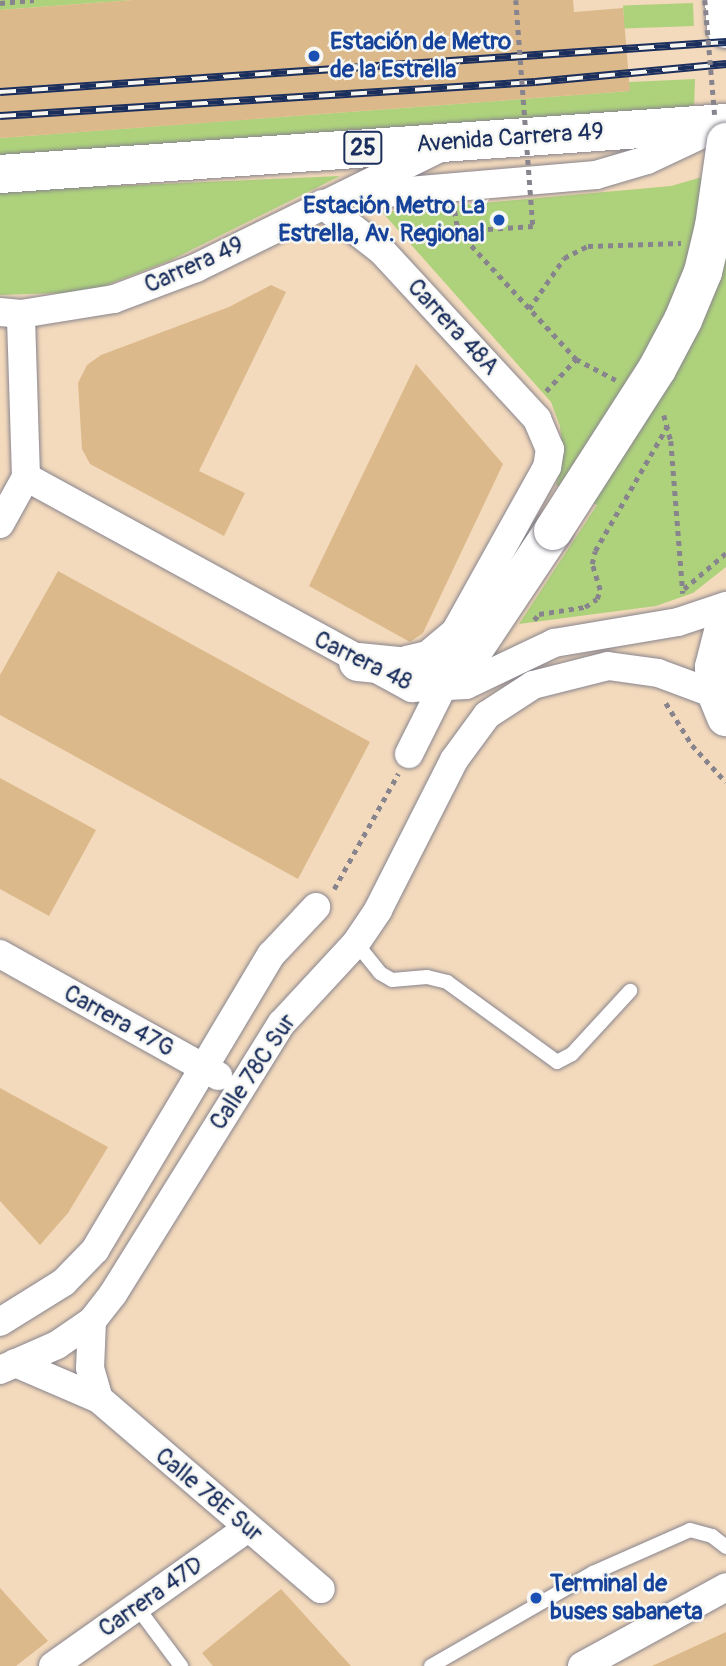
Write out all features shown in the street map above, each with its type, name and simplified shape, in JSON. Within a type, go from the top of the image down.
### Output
[{"type":"main road","points":[[724,0],[726,29]]},
{"type":"main road","name":"Avenida Carrera 49","points":[[0,174],[726,123]]},
{"type":"main road","points":[[358,662],[428,669],[464,658],[553,531],[657,369],[683,320],[703,272],[724,154]]},
{"type":"main road","points":[[722,706],[714,667],[726,620]]},
{"type":"street","points":[[322,204],[396,190],[596,175],[647,160],[726,123]]},
{"type":"street","name":"Carrera 49","points":[[11,313],[114,299],[197,268],[322,204],[453,142]]},
{"type":"street","name":"Carrera 48A","points":[[322,204],[382,251],[537,419],[550,449],[547,467],[454,632],[442,646],[410,660],[358,662]]},
{"type":"street","points":[[0,524],[26,477],[11,313]]},
{"type":"street","name":"Carrera 48","points":[[26,477],[358,662],[412,688],[441,690],[466,685],[554,643],[678,622],[726,606]]},
{"type":"street","name":"Calle 78C Sur","points":[[8,1367],[57,1345],[92,1321],[282,1023],[356,943],[378,910],[469,736],[487,715],[533,685],[608,666],[658,673],[722,706]]},
{"type":"street","points":[[409,754],[441,690]]},
{"type":"street","name":"Calle 78C Sur","points":[[0,1322],[64,1282],[95,1250],[271,955],[316,907]]},
{"type":"street","name":"Carrera 47G","points":[[0,954],[239,1088]]},
{"type":"street","points":[[92,1321],[90,1368],[99,1399]]},
{"type":"street","name":"Calle 78E Sur","points":[[8,1367],[99,1399],[321,1589]]},
{"type":"street","name":"Carrera 47D","points":[[53,1666],[248,1528]]},
{"type":"street","points":[[582,1666],[726,1587]]},
{"type":"lane","points":[[356,943],[380,974],[392,980],[427,977],[447,982],[557,1062],[572,1054],[630,991]]},
{"type":"lane","points":[[431,1666],[593,1573],[690,1530],[712,1535],[726,1547]]},
{"type":"lane","points":[[137,1606],[181,1666]]},
{"type":"path","points":[[0,3],[34,0]]},
{"type":"path","points":[[516,0],[533,226],[458,231],[576,359],[625,385]]},
{"type":"path","points":[[705,0],[710,82],[724,154]]},
{"type":"path","points":[[529,309],[564,258],[588,246],[685,243]]},
{"type":"path","points":[[545,392],[576,359]]},
{"type":"path","points":[[662,410],[669,425],[684,590],[726,553]]},
{"type":"path","points":[[531,623],[540,614],[585,607],[597,599],[600,590],[592,564],[595,551],[669,425]]},
{"type":"path","points":[[665,703],[692,745],[726,782]]},
{"type":"path","points":[[316,907],[341,880],[409,754]]},
{"type":"green space","points":[[0,0],[134,0],[0,10]]},
{"type":"green space","points":[[693,3],[694,26],[624,28],[623,5]]},
{"type":"green space","points":[[695,79],[694,110],[0,156],[0,138],[629,91],[629,82]]},
{"type":"green space","points":[[726,170],[726,567],[693,593],[656,606],[519,624],[597,505],[556,485],[563,455],[560,426],[551,402],[382,212],[671,186]]},
{"type":"green space","points":[[340,176],[169,261],[88,292],[0,295],[0,191]]},
{"type":"building","name":"Estación de Metro de la Estrella","points":[[134,0],[573,0],[574,12],[623,8],[630,91],[0,138],[0,10]]},
{"type":"building","points":[[271,285],[286,292],[199,471],[245,493],[224,536],[90,464],[82,449],[78,383],[87,365],[101,355],[229,307]]},
{"type":"building","points":[[416,364],[503,464],[423,633],[410,642],[309,586]]},
{"type":"building","points":[[58,571],[370,742],[298,879],[0,715],[0,675]]},
{"type":"building","points":[[0,778],[96,830],[49,916],[0,889]]},
{"type":"building","points":[[0,1088],[108,1147],[68,1213],[40,1245],[0,1201]]},
{"type":"building","points":[[0,1588],[48,1641],[16,1666],[0,1666]]},
{"type":"building","points":[[281,1589],[351,1666],[213,1666],[202,1653]]},
{"type":"building","points":[[726,1632],[726,1666],[652,1666]]},
{"type":"railway","points":[[0,92],[726,42]]},
{"type":"railway","points":[[0,116],[535,82],[726,64]]},
{"type":"place","name":"Estación de Metro de la Estrella","points":[[314,56]]},
{"type":"place","name":"Estación Metro La Estrella, Av. Regional","points":[[499,220]]},
{"type":"place","name":"Terminal de buses sabaneta","points":[[536,1598]]}]
